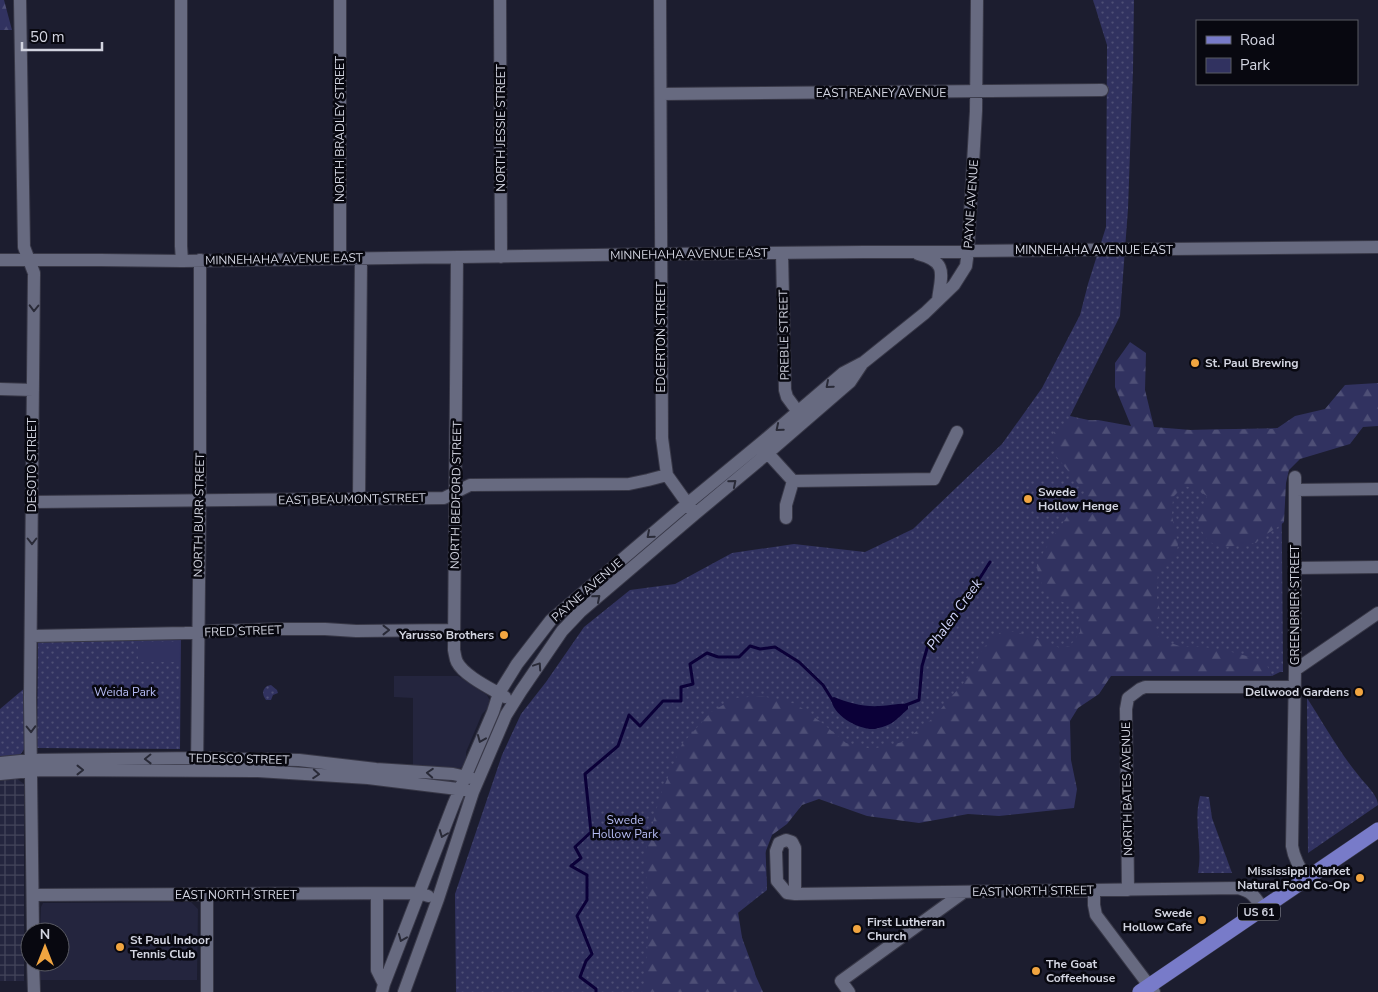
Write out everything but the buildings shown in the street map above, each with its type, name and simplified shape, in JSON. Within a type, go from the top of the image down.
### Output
[{"type":"main road","name":"US 61","points":[[1148,990],[1378,830]]},
{"type":"street","name":"DESOTO STREET","points":[[20,0],[24,247],[34,273],[31,765],[33,922]]},
{"type":"street","points":[[180,0],[182,261]]},
{"type":"street","name":"NORTH BRADLEY STREET","points":[[340,0],[340,258]]},
{"type":"street","name":"NORTH JESSIE STREET","points":[[500,0],[501,257]]},
{"type":"street","name":"EDGERTON STREET","points":[[660,0],[662,438],[667,475],[691,509]]},
{"type":"street","name":"PAYNE AVENUE","points":[[764,449],[798,412],[843,373],[864,362],[925,313],[954,285],[966,266],[977,92],[977,0]]},
{"type":"street","name":"EAST REANEY AVENUE","points":[[661,94],[1102,90]]},
{"type":"street","name":"MINNEHAHA AVENUE EAST","points":[[0,260],[182,261],[1378,247]]},
{"type":"street","points":[[908,252],[930,257],[938,264],[942,272],[938,300]]},
{"type":"street","name":"PREBLE STREET","points":[[782,254],[785,390],[787,397],[798,412]]},
{"type":"street","name":"NORTH BEDFORD STREET","points":[[457,257],[455,655],[459,665],[470,675],[514,702]]},
{"type":"street","points":[[359,498],[361,259]]},
{"type":"street","name":"NORTH BURR STREET","points":[[197,764],[200,260]]},
{"type":"street","name":"PAYNE AVENUE","points":[[383,988],[500,693],[517,664],[551,620],[850,382],[864,362]]},
{"type":"street","points":[[0,389],[33,390]]},
{"type":"street","points":[[764,449],[793,481],[934,479],[958,432]]},
{"type":"street","name":"EAST BEAUMONT STREET","points":[[32,502],[444,498],[470,485],[629,484],[667,475]]},
{"type":"street","points":[[786,518],[786,505],[793,481]]},
{"type":"street","name":"GREENBRIER STREET","points":[[1307,879],[1293,856],[1292,846],[1295,687],[1295,483],[1378,489]]},
{"type":"street","name":"PAYNE AVENUE","points":[[404,992],[476,786],[506,715],[571,621],[691,509]]},
{"type":"street","points":[[1295,568],[1378,567]]},
{"type":"street","points":[[1295,670],[1378,613]]},
{"type":"street","name":"FRED STREET","points":[[32,636],[272,629],[337,629],[356,631],[454,630]]},
{"type":"street","name":"NORTH BATES AVENUE","points":[[1128,890],[1126,709],[1128,698],[1140,688],[1295,687]]},
{"type":"street","name":"TEDESCO STREET","points":[[0,763],[31,765],[197,764],[309,774],[463,783],[476,786]]},
{"type":"street","name":"TEDESCO STREET","points":[[0,774],[31,765]]},
{"type":"street","name":"EAST NORTH STREET","points":[[795,894],[1238,888],[1248,891],[1263,909]]},
{"type":"street","points":[[1094,890],[1096,915],[1148,990]]},
{"type":"street","points":[[849,992],[841,981],[964,892]]},
{"type":"street","name":"EAST NORTH STREET","points":[[33,895],[420,893],[438,899]]},
{"type":"street","name":"PAYNE AVENUE","points":[[377,894],[377,970],[383,988]]},
{"type":"street","points":[[207,895],[207,992]]},
{"type":"street","points":[[34,972],[34,992]]},
{"type":"shaded area","points":[[394,676],[458,676],[487,695],[490,701],[487,709],[482,714],[466,752],[464,766],[458,769],[413,768],[413,698],[394,697]]},
{"type":"shaded area","points":[[834,697],[868,706],[908,704],[908,709],[890,724],[875,729],[868,729],[854,724],[841,716],[832,704],[831,698]]},
{"type":"shaded area","points":[[16,778],[24,784],[24,922],[20,922],[20,972],[24,972],[24,981],[0,981],[0,780]]},
{"type":"shaded area","name":"St Paul Indoor Tennis Club","points":[[191,902],[198,909],[197,980],[40,980],[40,972],[70,972],[70,922],[40,922],[43,903]]},
{"type":"green space","points":[[0,0],[4,0],[12,30],[0,30]]},
{"type":"green space","name":"Swede Hollow Park","points":[[1093,0],[1134,0],[1128,209],[1120,316],[1070,416],[1139,431],[1281,428],[1283,672],[1272,676],[1270,672],[1068,673],[808,792],[765,835],[767,890],[734,916],[755,973],[757,992],[456,992],[455,894],[502,755],[521,714],[584,627],[630,590],[675,584],[732,553],[794,544],[865,552],[913,529],[1002,444],[1042,388],[1080,315],[1106,227],[1107,45]]},
{"type":"green space","points":[[1130,342],[1146,353],[1145,390],[1154,427],[1191,430],[1276,429],[1295,416],[1325,409],[1345,385],[1378,383],[1378,426],[1363,427],[1350,444],[1300,459],[1289,470],[1286,483],[1284,522],[1256,543],[1223,547],[1215,545],[1204,534],[1197,514],[1204,505],[1207,496],[1194,488],[1184,486],[1173,497],[1172,516],[1178,544],[1176,558],[1158,570],[1157,598],[1160,610],[1155,630],[1160,639],[1182,647],[1204,647],[1228,651],[1265,661],[1272,676],[1111,676],[1099,694],[1078,708],[1070,721],[1071,760],[1077,789],[1074,808],[999,816],[968,814],[919,823],[867,816],[819,799],[802,805],[787,824],[772,835],[764,856],[767,885],[738,912],[744,950],[763,992],[642,992],[645,986],[649,918],[645,853],[660,796],[682,744],[711,712],[735,698],[762,696],[796,704],[846,743],[872,749],[903,742],[932,719],[967,679],[983,648],[1003,630],[1030,635],[1060,648],[1070,646],[1080,632],[1080,619],[1072,606],[1047,595],[1040,581],[1037,569],[1039,560],[1085,492],[1056,456],[1054,432],[1071,421],[1098,420],[1131,426],[1115,387],[1115,363]]},
{"type":"green space","name":"Weida Park","points":[[181,635],[180,749],[37,748],[38,643],[40,639]]},
{"type":"green space","points":[[138,642],[179,642],[180,662],[138,662]]},
{"type":"green space","points":[[271,685],[278,693],[273,695],[271,700],[266,700],[263,691],[267,686]]},
{"type":"green space","points":[[26,687],[25,748],[20,755],[0,758],[0,709]]},
{"type":"green space","points":[[1307,698],[1345,757],[1374,794],[1378,805],[1308,853]]},
{"type":"green space","points":[[1200,796],[1209,797],[1212,818],[1232,873],[1198,873],[1197,815]]},
{"type":"waterway","name":"Phalen Creek","points":[[906,705],[919,700],[922,666],[928,645],[934,636],[952,622],[990,562]]},
{"type":"waterway","name":"Phalen Creek","points":[[596,992],[596,989],[580,977],[586,961],[592,954],[577,916],[587,900],[587,875],[571,866],[581,858],[575,847],[591,832],[585,774],[618,746],[629,715],[640,726],[663,701],[681,701],[681,687],[693,684],[690,664],[707,653],[718,657],[739,657],[750,646],[760,649],[775,647],[799,662],[823,685],[833,701]]},
{"type":"place","name":"St. Paul Brewing","points":[[1195,363]]},
{"type":"place","name":"Swede Hollow Henge","points":[[1028,499]]},
{"type":"place","name":"Yarusso Brothers","points":[[504,635]]},
{"type":"place","name":"Dellwood Gardens","points":[[1359,692]]},
{"type":"place","name":"Mississippi Market Natural Food Co-Op","points":[[1360,878]]},
{"type":"place","name":"Swede Hollow Cafe","points":[[1202,920]]},
{"type":"place","name":"First Lutheran Church","points":[[857,929]]},
{"type":"place","name":"St Paul Indoor Tennis Club","points":[[120,947]]},
{"type":"place","name":"The Goat Coffeehouse","points":[[1036,971]]}]
